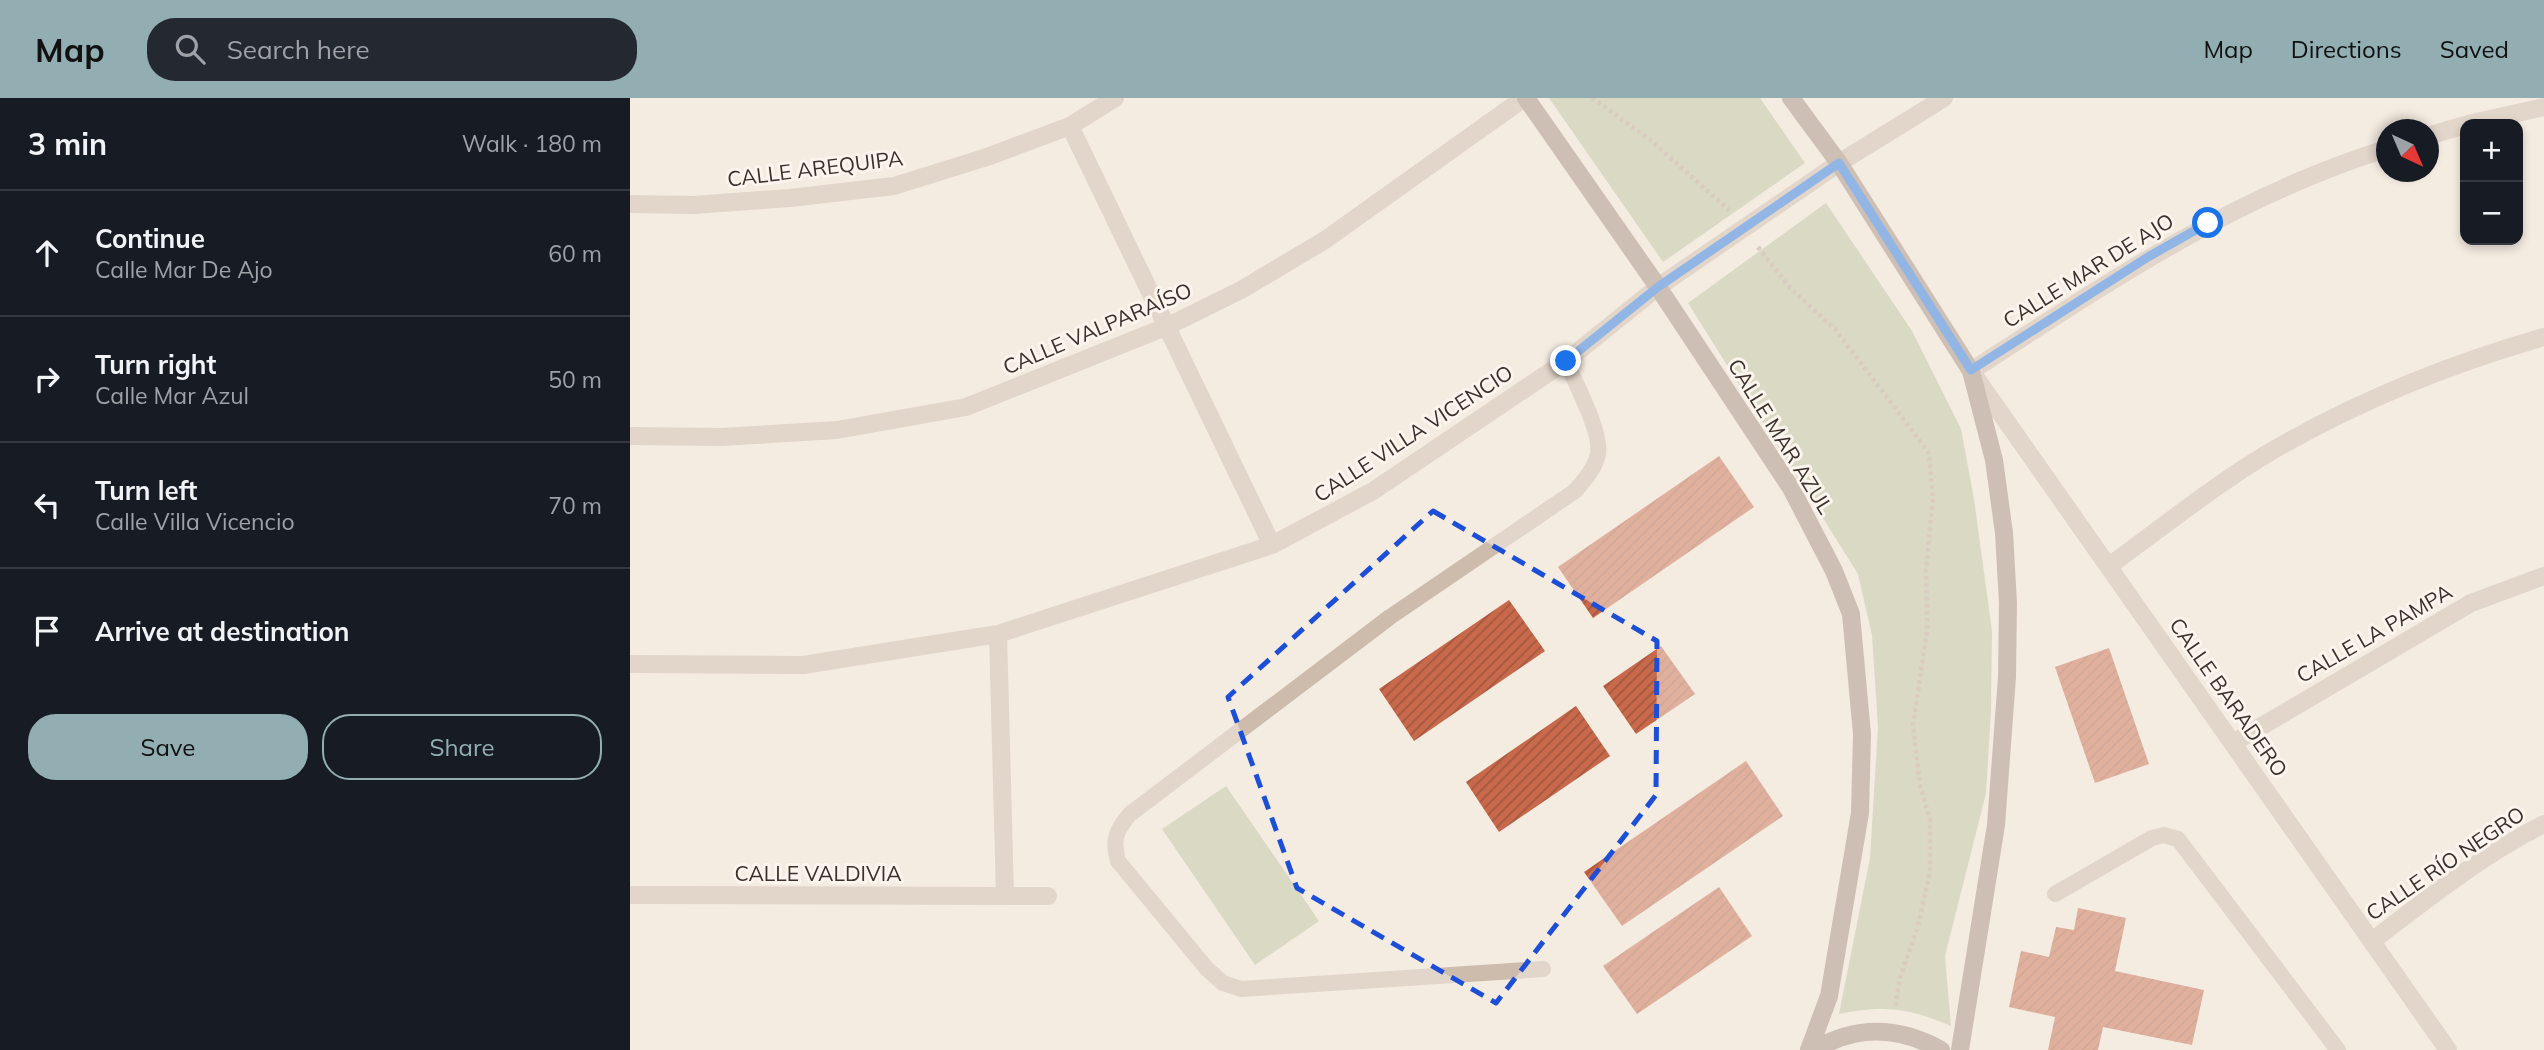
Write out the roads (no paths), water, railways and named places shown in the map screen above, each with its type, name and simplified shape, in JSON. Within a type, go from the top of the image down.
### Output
[{"type":"street","name":"CALLE AREQUIPA","points":[[630,204],[693,205],[894,186],[987,157],[1070,126],[1115,98]]},
{"type":"street","name":"CALLE MAR AZUL","points":[[1525,98],[1658,287],[1791,488],[1833,571],[1851,614],[1862,734],[1860,813],[1829,996],[1809,1050]]},
{"type":"street","name":"CALLE VALPARAÍSO","points":[[630,436],[721,437],[837,430],[966,407],[1168,326],[1241,290],[1325,240],[1525,98]]},
{"type":"street","points":[[1791,98],[1839,163],[1971,370],[1994,460],[2004,533],[2008,603],[2007,677],[1996,825],[1960,1050]]},
{"type":"street","name":"CALLE VILLA VICENCIO","points":[[630,664],[803,665],[998,634],[1272,545],[1373,491],[1566,361],[1658,287],[1839,163],[1944,98]]},
{"type":"street","points":[[2492,119],[2544,107]]},
{"type":"street","points":[[1070,126],[1272,545]]},
{"type":"street","points":[[2439,133],[2460,127]]},
{"type":"street","name":"CALLE MAR DE AJO","points":[[1971,370],[2148,257],[2208,223],[2376,153]]},
{"type":"street","points":[[2109,566],[2263,456],[2311,429],[2408,383],[2544,337]]},
{"type":"street","name":"CALLE BARADERO","points":[[1971,370],[2448,1050]]},
{"type":"street","name":"CALLE LA PAMPA","points":[[2234,743],[2471,603],[2544,576]]},
{"type":"street","points":[[998,634],[1005,896]]},
{"type":"street","name":"CALLE RÍO NEGRO","points":[[2372,941],[2515,838],[2544,824]]},
{"type":"street","name":"CALLE VALDIVIA","points":[[630,895],[1048,896]]},
{"type":"street","points":[[1814,1050],[1833,1039],[1862,1031],[1892,1031],[1921,1039],[1941,1050]]},
{"type":"lane","points":[[1543,969],[1241,989],[1223,983],[1207,969],[1118,862],[1114,846],[1117,829],[1130,814],[1390,617],[1575,491],[1585,480],[1598,453],[1597,436],[1566,361]]},
{"type":"lane","points":[[2055,894],[2152,838],[2164,835],[2178,839],[2338,1050]]}]
